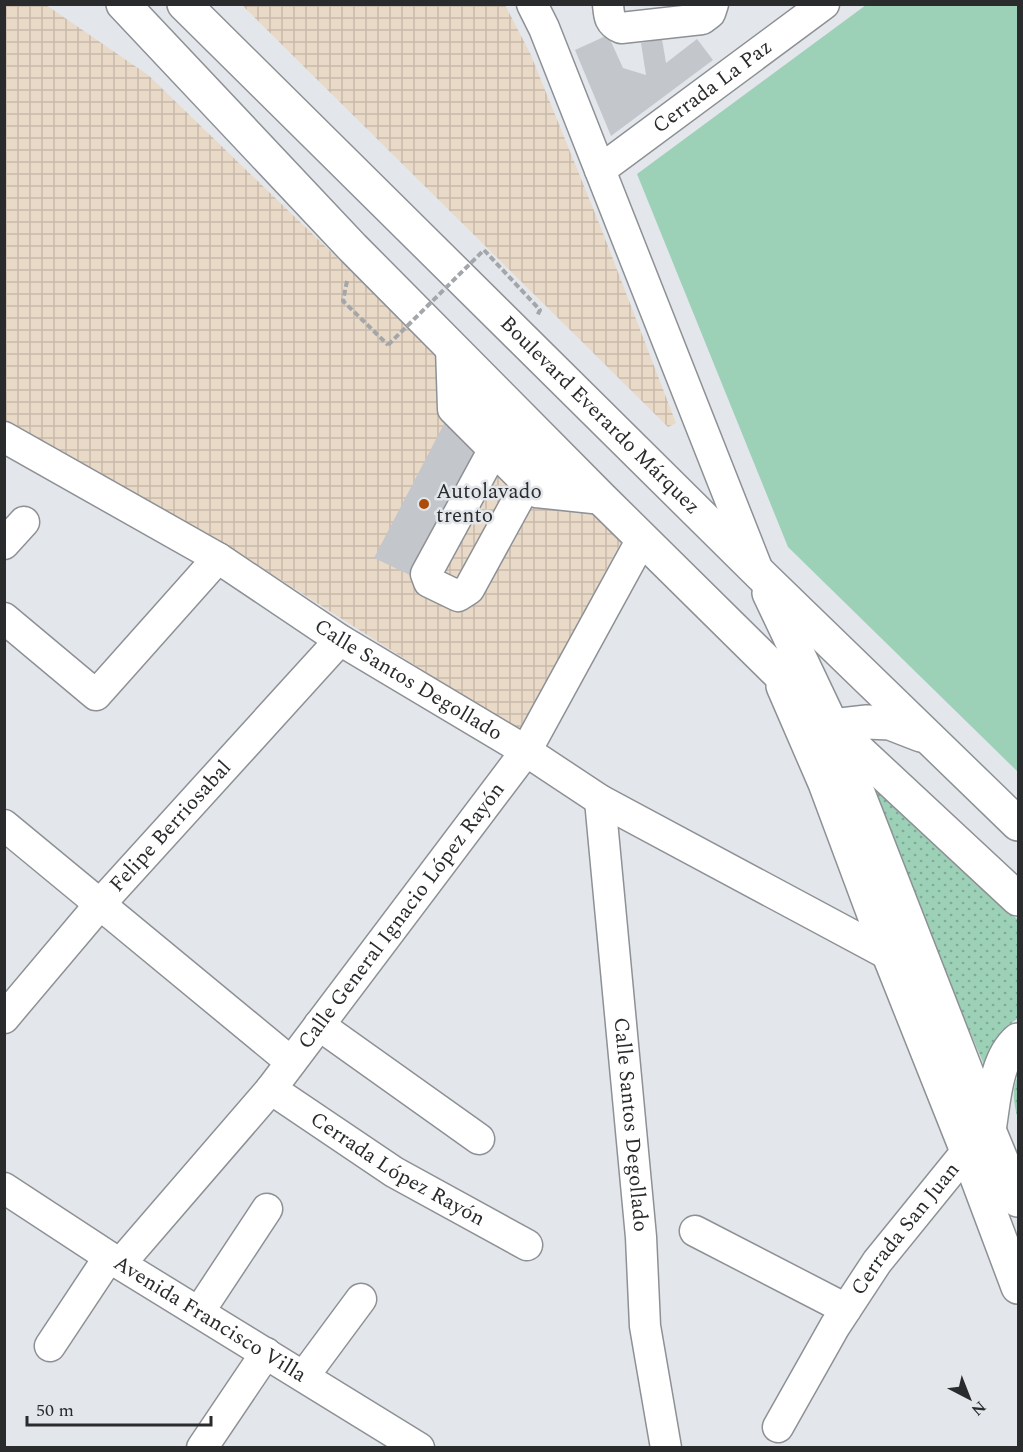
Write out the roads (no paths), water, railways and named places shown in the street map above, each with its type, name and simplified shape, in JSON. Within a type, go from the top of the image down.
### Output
[{"type":"main road","points":[[111,4],[131,13],[353,248],[642,539],[832,726],[1018,898]]},
{"type":"main road","name":"Boulevard Everardo Márquez","points":[[184,4],[759,573],[1018,824]]},
{"type":"main road","points":[[759,573],[832,726],[978,1140],[1018,1287]]},
{"type":"main road","points":[[776,670],[825,783],[889,955],[978,1140],[1018,1200]]},
{"type":"main road","points":[[832,726],[867,722],[890,723],[930,739]]},
{"type":"main road","points":[[825,783],[832,726]]},
{"type":"main road","points":[[978,1140],[1000,1071],[1013,1045],[1018,1040]]},
{"type":"street","points":[[532,4],[544,28],[759,573]]},
{"type":"street","points":[[608,4],[609,19],[621,28],[702,19],[710,13],[713,4]]},
{"type":"street","name":"Cerrada La Paz","points":[[600,170],[824,4]]},
{"type":"street","points":[[451,347],[453,409],[536,492],[602,499]]},
{"type":"street","name":"Calle Santos Degollado","points":[[4,437],[218,558],[340,640],[526,751],[600,800],[889,955]]},
{"type":"street","points":[[494,450],[426,574],[429,582],[458,596],[469,590],[527,483]]},
{"type":"street","name":"Calle General Ignacio López Rayón","points":[[50,1346],[115,1261],[271,1089],[526,751],[642,539]]},
{"type":"street","points":[[4,618],[96,695],[218,558]]},
{"type":"street","name":"Felipe Berriosabal","points":[[4,1018],[101,903],[340,640]]},
{"type":"street","name":"Calle Santos Degollado","points":[[600,800],[641,1237],[645,1326],[666,1448]]},
{"type":"street","points":[[4,825],[291,1062]]},
{"type":"street","points":[[319,1025],[479,1139]]},
{"type":"street","name":"Cerrada López Rayón","points":[[271,1089],[394,1172],[527,1245]]},
{"type":"street","name":"Cerrada San Juan","points":[[778,1428],[846,1309],[877,1262],[978,1140]]},
{"type":"street","name":"Avenida Francisco Villa","points":[[4,1188],[115,1261],[419,1448]]},
{"type":"street","points":[[199,1312],[267,1209]]},
{"type":"street","name":"Cerrada San Juan","points":[[695,1231],[846,1309]]},
{"type":"street","points":[[304,1376],[361,1299]]},
{"type":"street","points":[[202,1448],[266,1353]]},
{"type":"place","name":"Autolavado trento","points":[[424,504]]}]
